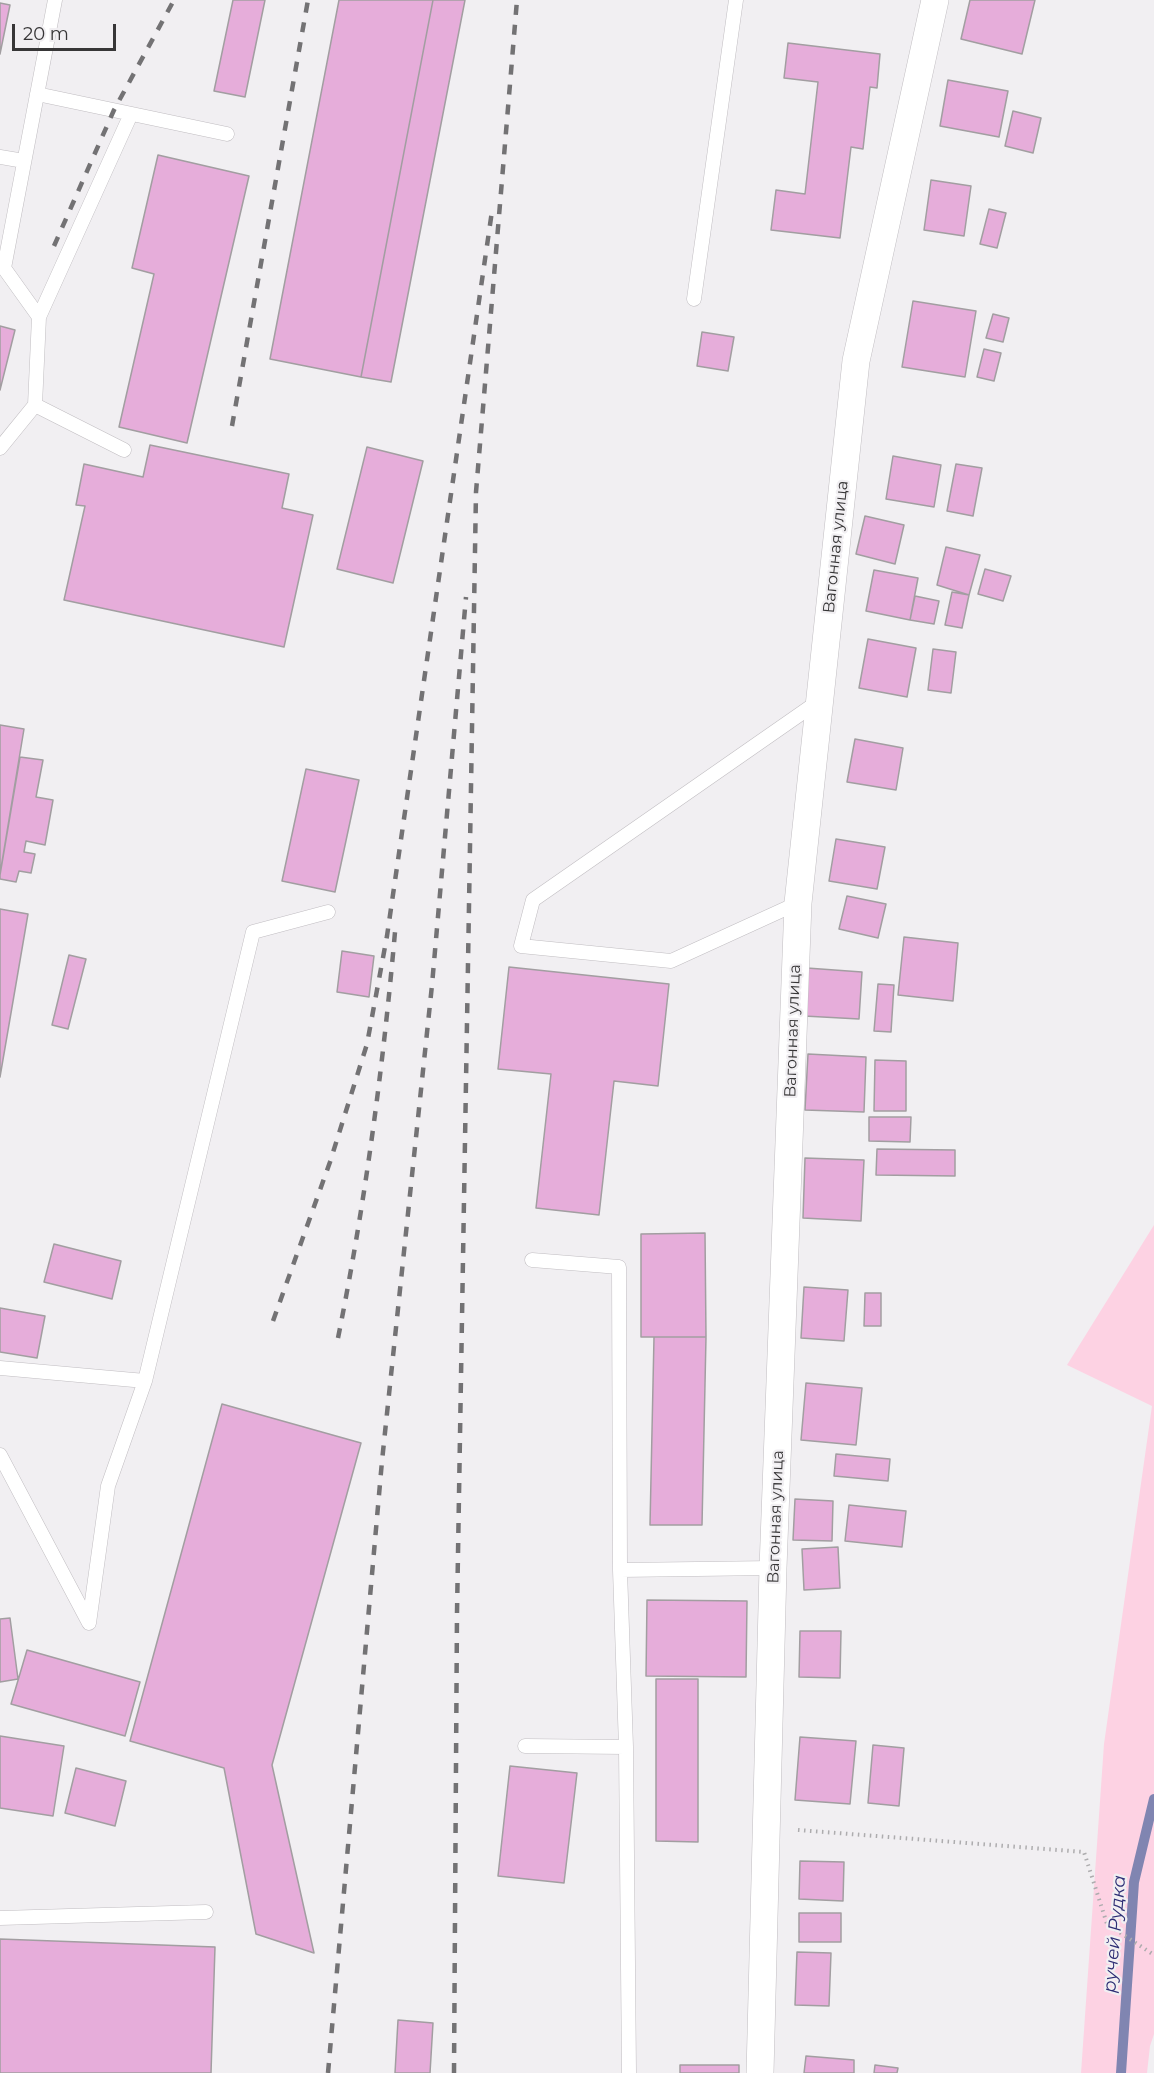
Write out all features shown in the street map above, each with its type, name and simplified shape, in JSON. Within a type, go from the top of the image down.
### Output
[{"type":"street","name":"Вагонная улица","points":[[760,2073],[773,1568],[798,903],[856,362],[935,0]]},
{"type":"lane","points":[[39,317],[4,268],[55,0]]},
{"type":"lane","points":[[694,299],[736,0]]},
{"type":"lane","points":[[37,94],[226,134]]},
{"type":"lane","points":[[0,448],[35,405],[39,317],[131,114]]},
{"type":"lane","points":[[0,157],[24,161]]},
{"type":"lane","points":[[35,405],[124,450]]},
{"type":"lane","points":[[798,903],[672,961],[521,945],[533,900],[819,701]]},
{"type":"lane","points":[[0,1455],[88,1623],[108,1486],[145,1381],[253,932],[328,912]]},
{"type":"lane","points":[[532,1260],[619,1267],[620,1570],[626,1747],[629,2073]]},
{"type":"lane","points":[[0,1368],[145,1381]]},
{"type":"lane","points":[[620,1570],[773,1568]]},
{"type":"lane","points":[[525,1746],[626,1747]]},
{"type":"lane","points":[[0,1918],[206,1912]]},
{"type":"path","points":[[767,1827],[1084,1852],[1107,1924],[1154,1955]]},
{"type":"shaded area","points":[[1154,1225],[1154,2034],[1150,2046],[1147,2073],[1081,2073],[1104,1744],[1152,1406],[1067,1365]]},
{"type":"building","points":[[233,0],[265,0],[245,97],[214,91]]},
{"type":"building","points":[[339,0],[433,0],[361,377],[270,359]]},
{"type":"building","points":[[433,0],[465,0],[391,382],[361,377]]},
{"type":"building","points":[[970,0],[1035,0],[1022,54],[961,39]]},
{"type":"building","points":[[0,3],[10,5],[0,54]]},
{"type":"building","points":[[788,43],[880,54],[877,88],[870,87],[863,149],[851,147],[840,238],[771,230],[776,190],[805,194],[818,82],[784,78]]},
{"type":"building","points":[[948,80],[1008,91],[999,137],[940,126]]},
{"type":"building","points":[[1013,111],[1041,118],[1033,153],[1005,146]]},
{"type":"building","points":[[158,155],[249,176],[187,443],[119,427],[154,274],[132,268]]},
{"type":"building","points":[[931,180],[971,186],[964,236],[924,230]]},
{"type":"building","points":[[989,209],[1006,213],[997,248],[980,244]]},
{"type":"building","points":[[913,301],[976,311],[965,377],[902,367]]},
{"type":"building","points":[[993,314],[1009,318],[1003,342],[986,338]]},
{"type":"building","points":[[0,326],[15,330],[0,390]]},
{"type":"building","points":[[702,332],[734,337],[728,371],[697,366]]},
{"type":"building","points":[[984,349],[1001,353],[994,381],[977,377]]},
{"type":"building","points":[[150,445],[289,474],[282,508],[313,515],[284,647],[64,600],[85,506],[76,505],[84,464],[143,477]]},
{"type":"building","points":[[367,447],[423,461],[393,583],[337,569]]},
{"type":"building","points":[[893,456],[941,465],[934,507],[886,499]]},
{"type":"building","points":[[956,464],[982,468],[973,516],[947,511]]},
{"type":"building","points":[[865,516],[904,525],[895,564],[856,554]]},
{"type":"building","points":[[946,547],[980,555],[969,595],[937,585]]},
{"type":"building","points":[[985,569],[1011,576],[1003,601],[978,594]]},
{"type":"building","points":[[874,570],[918,578],[910,620],[866,611]]},
{"type":"building","points":[[952,592],[969,595],[962,628],[945,625]]},
{"type":"building","points":[[915,596],[939,601],[934,624],[910,620]]},
{"type":"building","points":[[868,639],[916,648],[907,697],[859,688]]},
{"type":"building","points":[[933,649],[956,652],[951,693],[928,690]]},
{"type":"building","points":[[0,725],[24,729],[0,874]]},
{"type":"building","points":[[855,739],[903,748],[896,790],[847,782]]},
{"type":"building","points":[[20,757],[43,760],[36,797],[53,800],[45,845],[26,841],[24,852],[35,854],[31,873],[19,871],[16,882],[0,879],[0,875]]},
{"type":"building","points":[[306,769],[359,780],[335,892],[282,881]]},
{"type":"building","points":[[836,839],[885,847],[877,889],[829,881]]},
{"type":"building","points":[[847,896],[886,904],[878,938],[839,929]]},
{"type":"building","points":[[0,909],[28,914],[0,1077]]},
{"type":"building","points":[[904,937],[958,943],[953,1001],[898,995]]},
{"type":"building","points":[[342,951],[374,956],[369,997],[337,992]]},
{"type":"building","points":[[69,955],[86,959],[68,1029],[52,1025]]},
{"type":"building","points":[[509,967],[669,984],[658,1086],[614,1081],[599,1215],[536,1208],[551,1074],[498,1069]]},
{"type":"building","points":[[807,968],[862,972],[859,1019],[804,1016]]},
{"type":"building","points":[[878,984],[894,985],[891,1032],[874,1031]]},
{"type":"building","points":[[808,1054],[866,1057],[864,1112],[805,1110]]},
{"type":"building","points":[[875,1060],[906,1061],[906,1111],[874,1111]]},
{"type":"building","points":[[869,1117],[911,1117],[910,1142],[869,1141]]},
{"type":"building","points":[[877,1149],[955,1150],[955,1176],[876,1175]]},
{"type":"building","points":[[805,1158],[864,1160],[861,1221],[803,1218]]},
{"type":"building","points":[[705,1233],[706,1337],[641,1337],[641,1234]]},
{"type":"building","points":[[54,1244],[121,1261],[112,1299],[44,1282]]},
{"type":"building","points":[[804,1287],[848,1290],[844,1341],[801,1338]]},
{"type":"building","points":[[865,1293],[881,1293],[881,1326],[864,1326]]},
{"type":"building","points":[[0,1308],[45,1316],[37,1358],[0,1352]]},
{"type":"building","points":[[654,1337],[706,1337],[702,1525],[650,1525]]},
{"type":"building","points":[[806,1383],[862,1388],[856,1445],[801,1440]]},
{"type":"building","points":[[222,1404],[361,1443],[272,1765],[314,1953],[256,1934],[224,1768],[130,1741]]},
{"type":"building","points":[[836,1454],[890,1459],[888,1481],[834,1476]]},
{"type":"building","points":[[795,1499],[833,1501],[832,1541],[793,1540]]},
{"type":"building","points":[[849,1505],[906,1511],[902,1547],[845,1541]]},
{"type":"building","points":[[838,1547],[840,1588],[804,1590],[802,1549]]},
{"type":"building","points":[[647,1600],[747,1601],[746,1677],[646,1676]]},
{"type":"building","points":[[10,1618],[18,1679],[0,1682],[0,1619]]},
{"type":"building","points":[[800,1631],[841,1631],[840,1678],[799,1677]]},
{"type":"building","points":[[27,1650],[140,1682],[125,1736],[11,1704]]},
{"type":"building","points":[[656,1679],[698,1679],[698,1842],[656,1841]]},
{"type":"building","points":[[0,1736],[64,1746],[53,1816],[0,1808]]},
{"type":"building","points":[[800,1737],[856,1741],[850,1804],[795,1800]]},
{"type":"building","points":[[873,1745],[904,1748],[899,1806],[868,1803]]},
{"type":"building","points":[[510,1766],[577,1773],[564,1883],[498,1876]]},
{"type":"building","points":[[76,1768],[126,1781],[115,1826],[65,1813]]},
{"type":"building","points":[[800,1861],[844,1862],[843,1901],[799,1899]]},
{"type":"building","points":[[799,1913],[841,1913],[841,1942],[799,1942]]},
{"type":"building","points":[[0,1939],[215,1947],[211,2073],[0,2073]]},
{"type":"building","points":[[797,1952],[831,1953],[829,2006],[795,2005]]},
{"type":"building","points":[[398,2020],[433,2023],[430,2073],[395,2073]]},
{"type":"building","points":[[806,2056],[854,2060],[854,2073],[804,2073]]},
{"type":"building","points":[[680,2065],[739,2065],[739,2073],[680,2073]]},
{"type":"building","points":[[875,2065],[898,2068],[897,2073],[874,2073]]},
{"type":"waterway","name":"ручей Рудка","points":[[1121,2073],[1134,1882],[1154,1799]]},
{"type":"railway","points":[[54,246],[114,110],[174,0]]},
{"type":"railway","points":[[232,426],[308,0]]},
{"type":"railway","points":[[454,2073],[457,1613],[476,492],[517,0]]},
{"type":"railway","points":[[273,1321],[330,1162],[367,1044],[387,936],[492,211]]},
{"type":"railway","points":[[328,2073],[382,1461],[432,985],[466,597]]},
{"type":"railway","points":[[338,1338],[357,1237],[372,1136],[395,932]]}]
